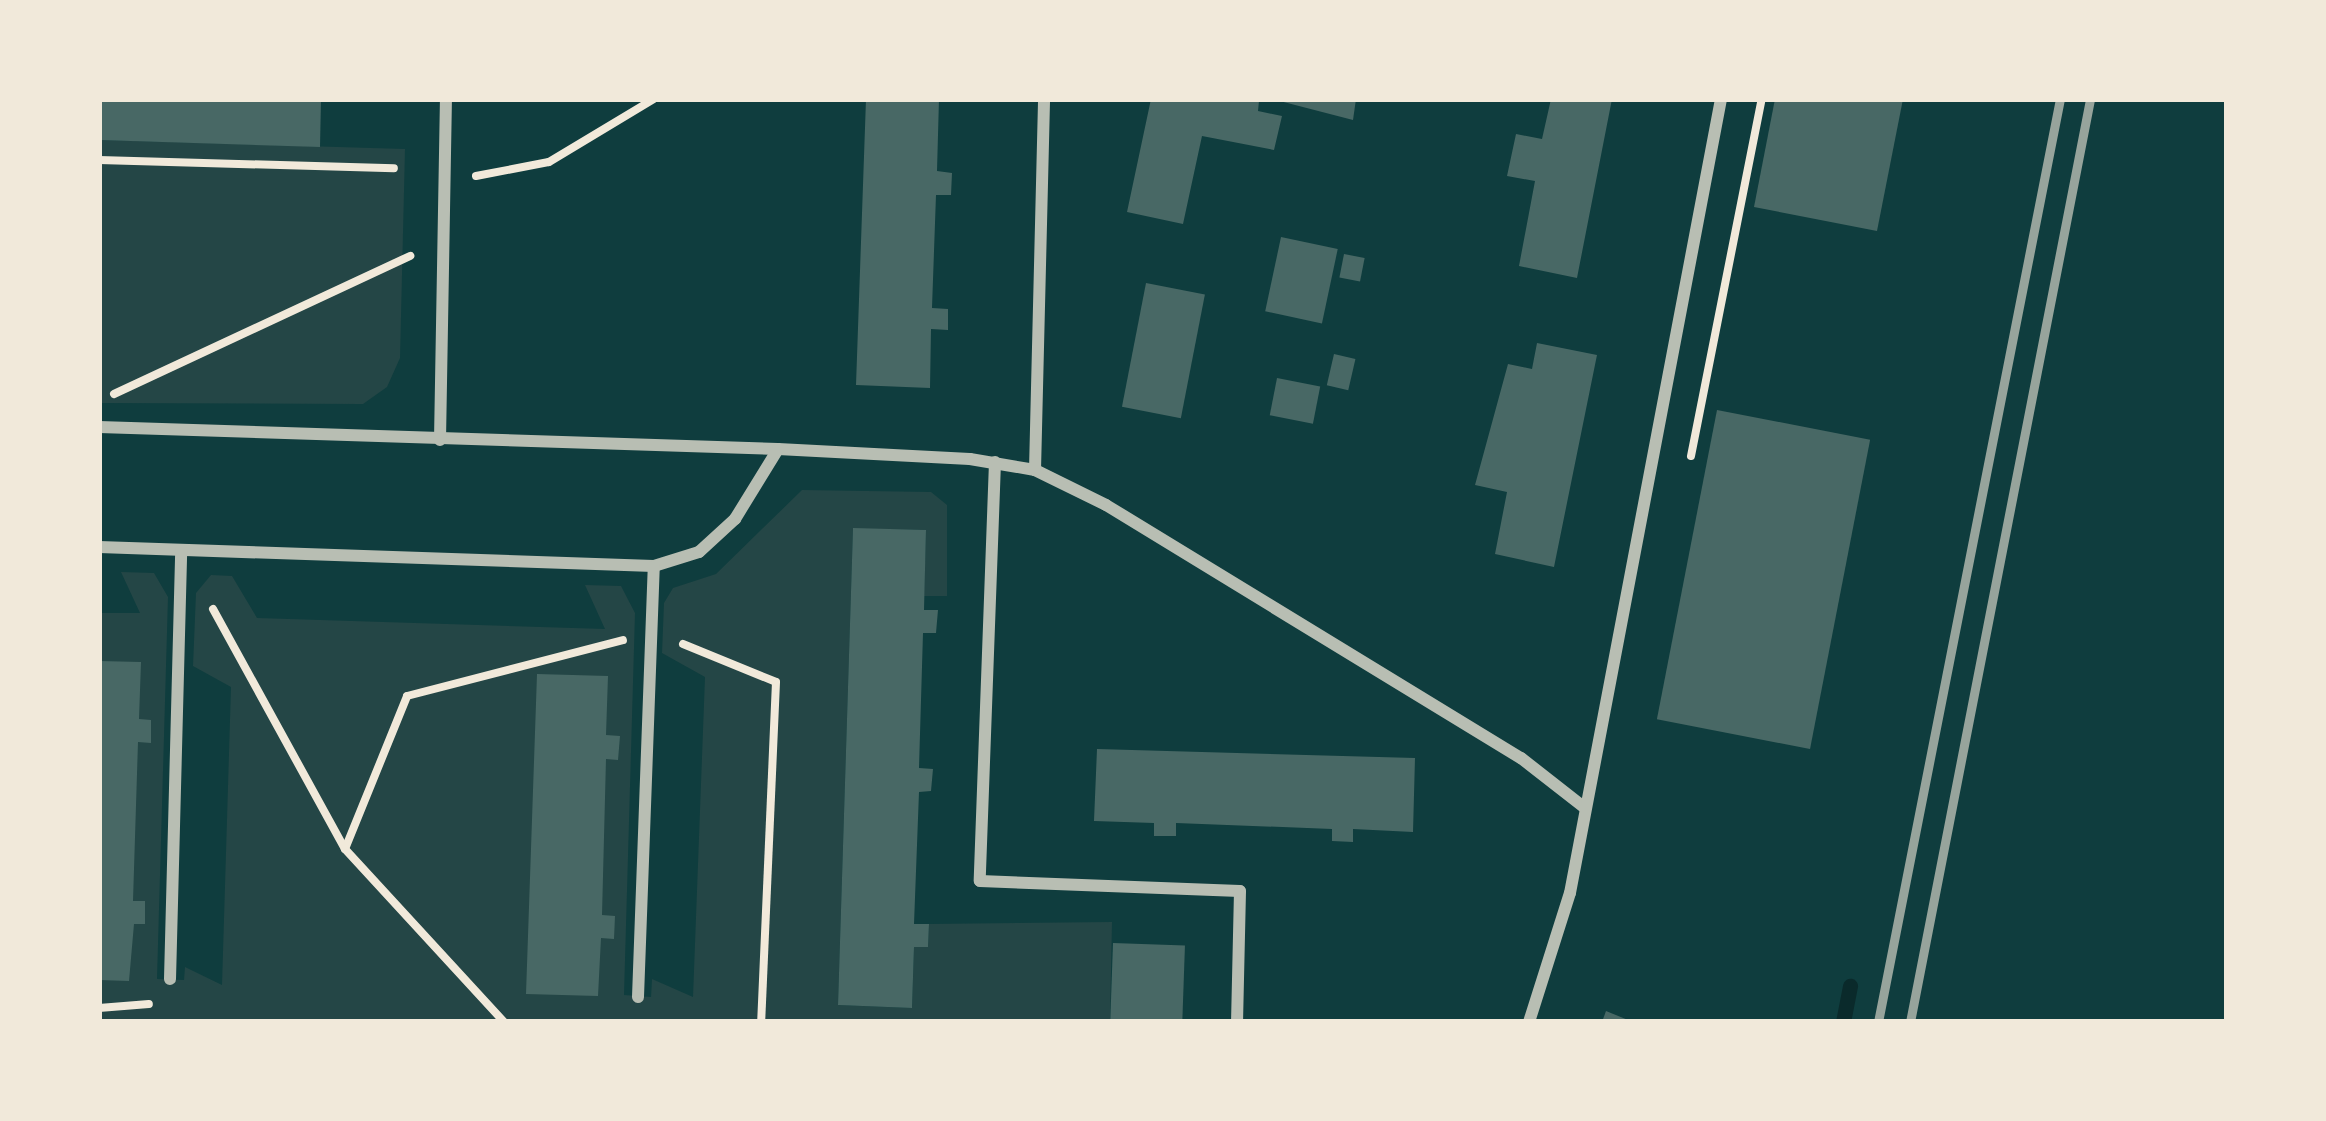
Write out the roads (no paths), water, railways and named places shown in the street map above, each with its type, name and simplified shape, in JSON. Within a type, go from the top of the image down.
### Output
[{"type":"street","points":[[440,440],[446,99]]},
{"type":"street","points":[[1035,470],[1044,99]]},
{"type":"street","points":[[1529,1022],[1570,892],[1721,99]]},
{"type":"street","points":[[99,427],[778,449],[995,462],[1035,470],[1106,505],[1462,722],[1585,808]]},
{"type":"street","points":[[99,547],[654,566],[699,552],[735,519],[778,449]]},
{"type":"street","points":[[995,462],[980,881],[1240,891],[1237,1022]]},
{"type":"street","points":[[170,979],[181,550]]},
{"type":"street","points":[[638,997],[654,566]]},
{"type":"waterway","points":[[1843,1022],[1850,986]]},
{"type":"railway","points":[[1878,1022],[2060,99]]},
{"type":"railway","points":[[1910,1022],[2090,99]]}]
